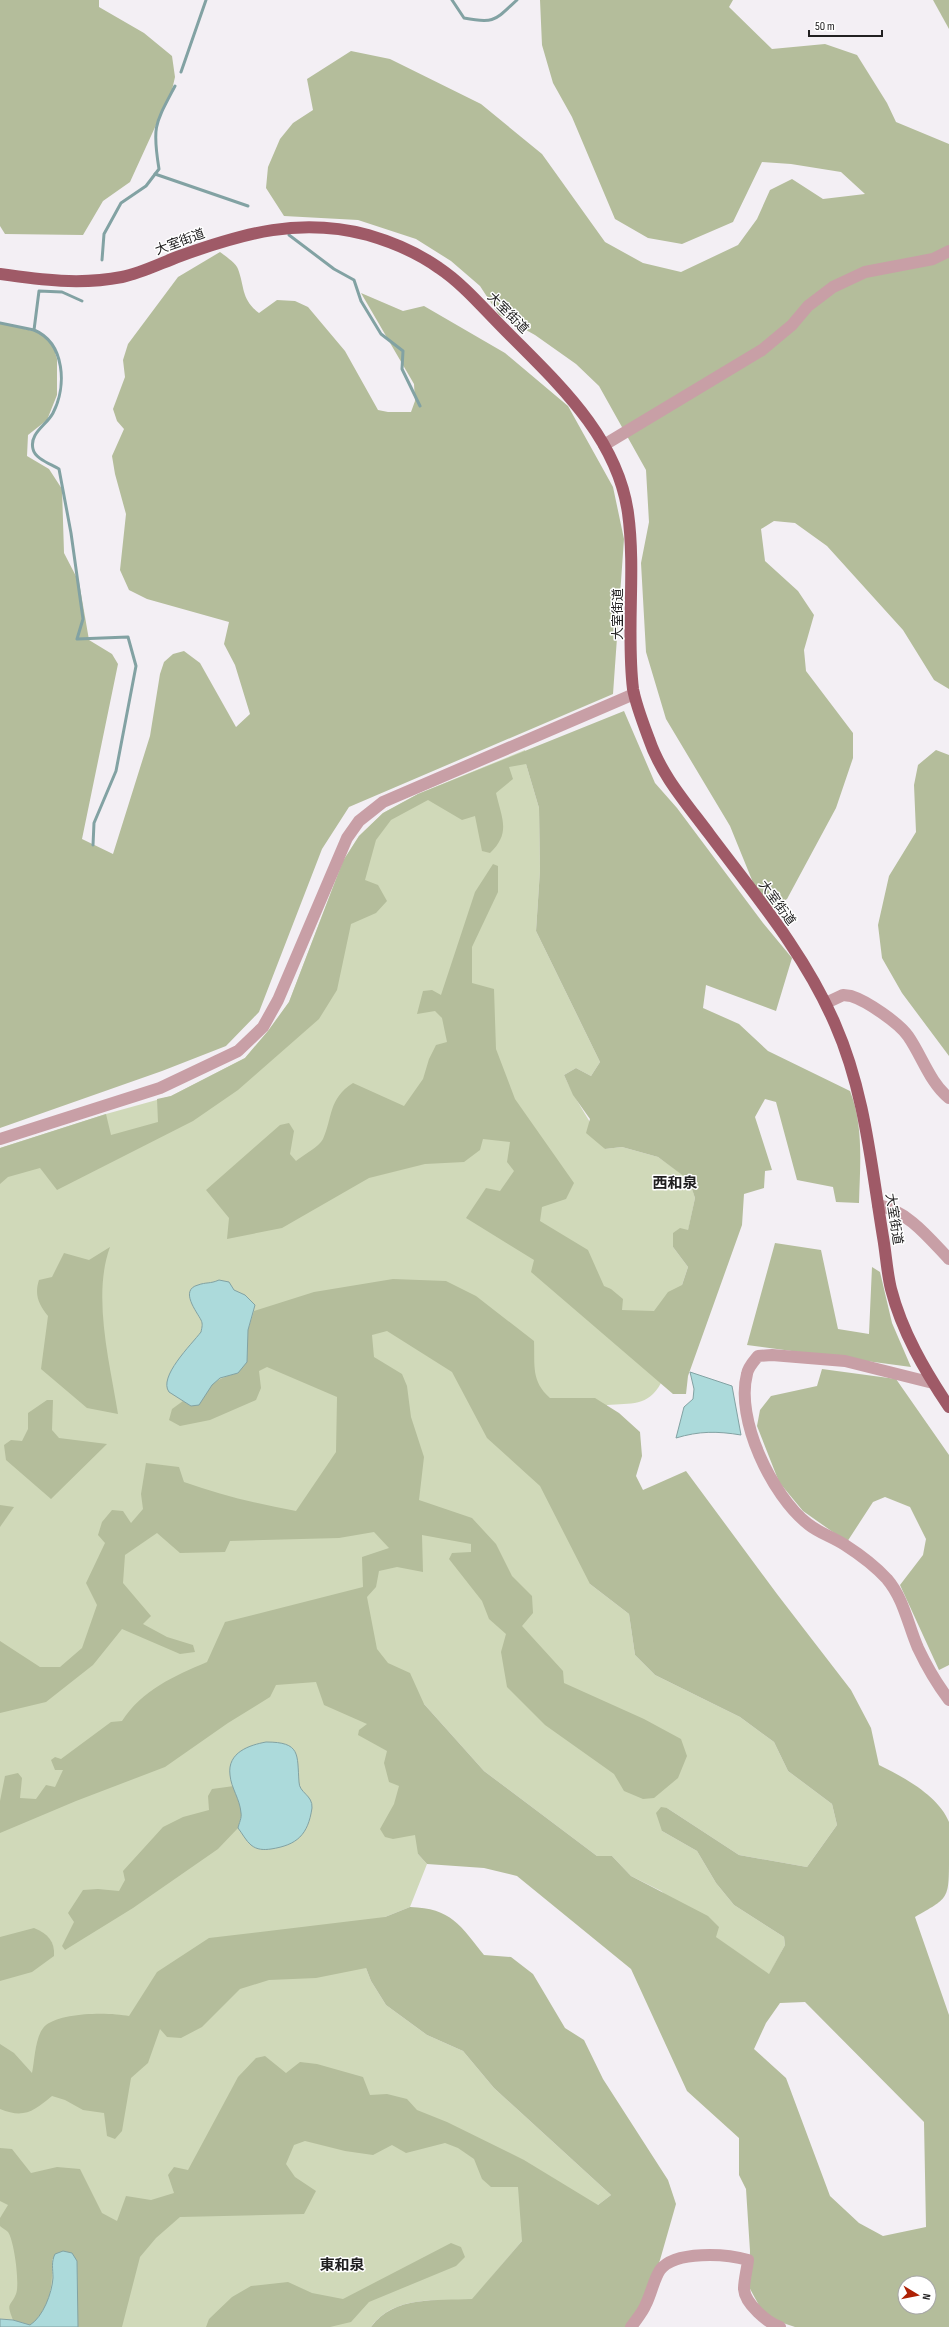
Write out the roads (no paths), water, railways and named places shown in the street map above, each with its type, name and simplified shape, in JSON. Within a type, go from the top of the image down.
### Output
[{"type":"main road","name":"大室街道","points":[[0,274],[46,281],[69,282],[126,276],[240,236],[284,227],[325,228],[372,236],[411,251],[440,268],[460,284],[568,394],[585,414],[604,444],[624,492],[628,511],[632,554],[634,694],[649,742],[657,760],[670,782],[776,924],[808,970],[826,1003],[851,1064],[860,1096],[891,1290],[909,1339],[933,1383],[949,1407]]},
{"type":"street","points":[[604,444],[762,350],[792,325],[808,306],[833,287],[865,272],[933,259],[949,251]]},
{"type":"street","points":[[0,1139],[160,1088],[238,1051],[263,1027],[278,1000],[291,973],[340,853],[359,821],[383,802],[634,694]]},
{"type":"street","points":[[826,1003],[843,995],[851,996],[899,1026],[908,1036],[922,1061],[949,1098]]},
{"type":"street","points":[[878,1205],[890,1208],[902,1214],[949,1259]]},
{"type":"street","points":[[933,1383],[845,1361],[772,1355],[758,1356],[754,1361],[747,1372],[744,1393],[749,1421],[760,1455],[773,1483],[797,1515],[810,1526],[845,1545],[887,1579],[900,1599],[918,1648],[949,1700]]},
{"type":"street","points":[[631,2327],[646,2306],[660,2270],[668,2263],[679,2259],[703,2255],[739,2257],[748,2260],[744,2291],[757,2312],[771,2324],[780,2327]]},
{"type":"water","points":[[219,1280],[229,1282],[234,1290],[245,1295],[255,1305],[248,1330],[247,1362],[238,1373],[220,1378],[212,1385],[199,1405],[191,1406],[169,1392],[167,1386],[168,1378],[177,1361],[201,1332],[202,1321],[193,1307],[190,1291],[198,1285]]},
{"type":"water","points":[[690,1372],[732,1386],[741,1435],[708,1432],[676,1438],[684,1407],[693,1399],[694,1389]]},
{"type":"water","points":[[266,1742],[286,1744],[295,1752],[297,1757],[300,1786],[310,1800],[312,1808],[308,1825],[300,1837],[288,1845],[271,1849],[258,1849],[251,1845],[238,1828],[241,1813],[231,1780],[230,1767],[236,1755],[241,1751],[253,1745]]},
{"type":"water","points":[[63,2251],[72,2253],[77,2261],[78,2327],[0,2327],[0,2319],[13,2320],[30,2325],[35,2321],[43,2311],[51,2291],[53,2278],[52,2266],[55,2254]]},
{"type":"waterway","points":[[181,72],[206,0]]},
{"type":"waterway","points":[[452,0],[464,18],[482,21],[494,19],[517,0]]},
{"type":"waterway","points":[[102,260],[104,234],[121,203],[146,186],[159,169],[156,143],[157,126],[163,109],[175,86]]},
{"type":"waterway","points":[[155,174],[248,206]]},
{"type":"waterway","points":[[289,235],[334,269],[354,280],[361,301],[381,334],[403,351],[402,369],[420,406]]},
{"type":"waterway","points":[[82,301],[62,292],[39,291],[34,330],[44,336],[52,345],[57,355],[61,378],[60,390],[53,413],[36,434],[32,443],[34,453],[37,456],[59,469],[71,533],[83,619],[77,639],[128,637],[136,666],[116,771],[94,823],[93,845]]},
{"type":"waterway","points":[[0,323],[34,330]]},
{"type":"district","name":"西和泉","points":[[675,1183]]},
{"type":"district","name":"東和泉","points":[[342,2265]]}]
